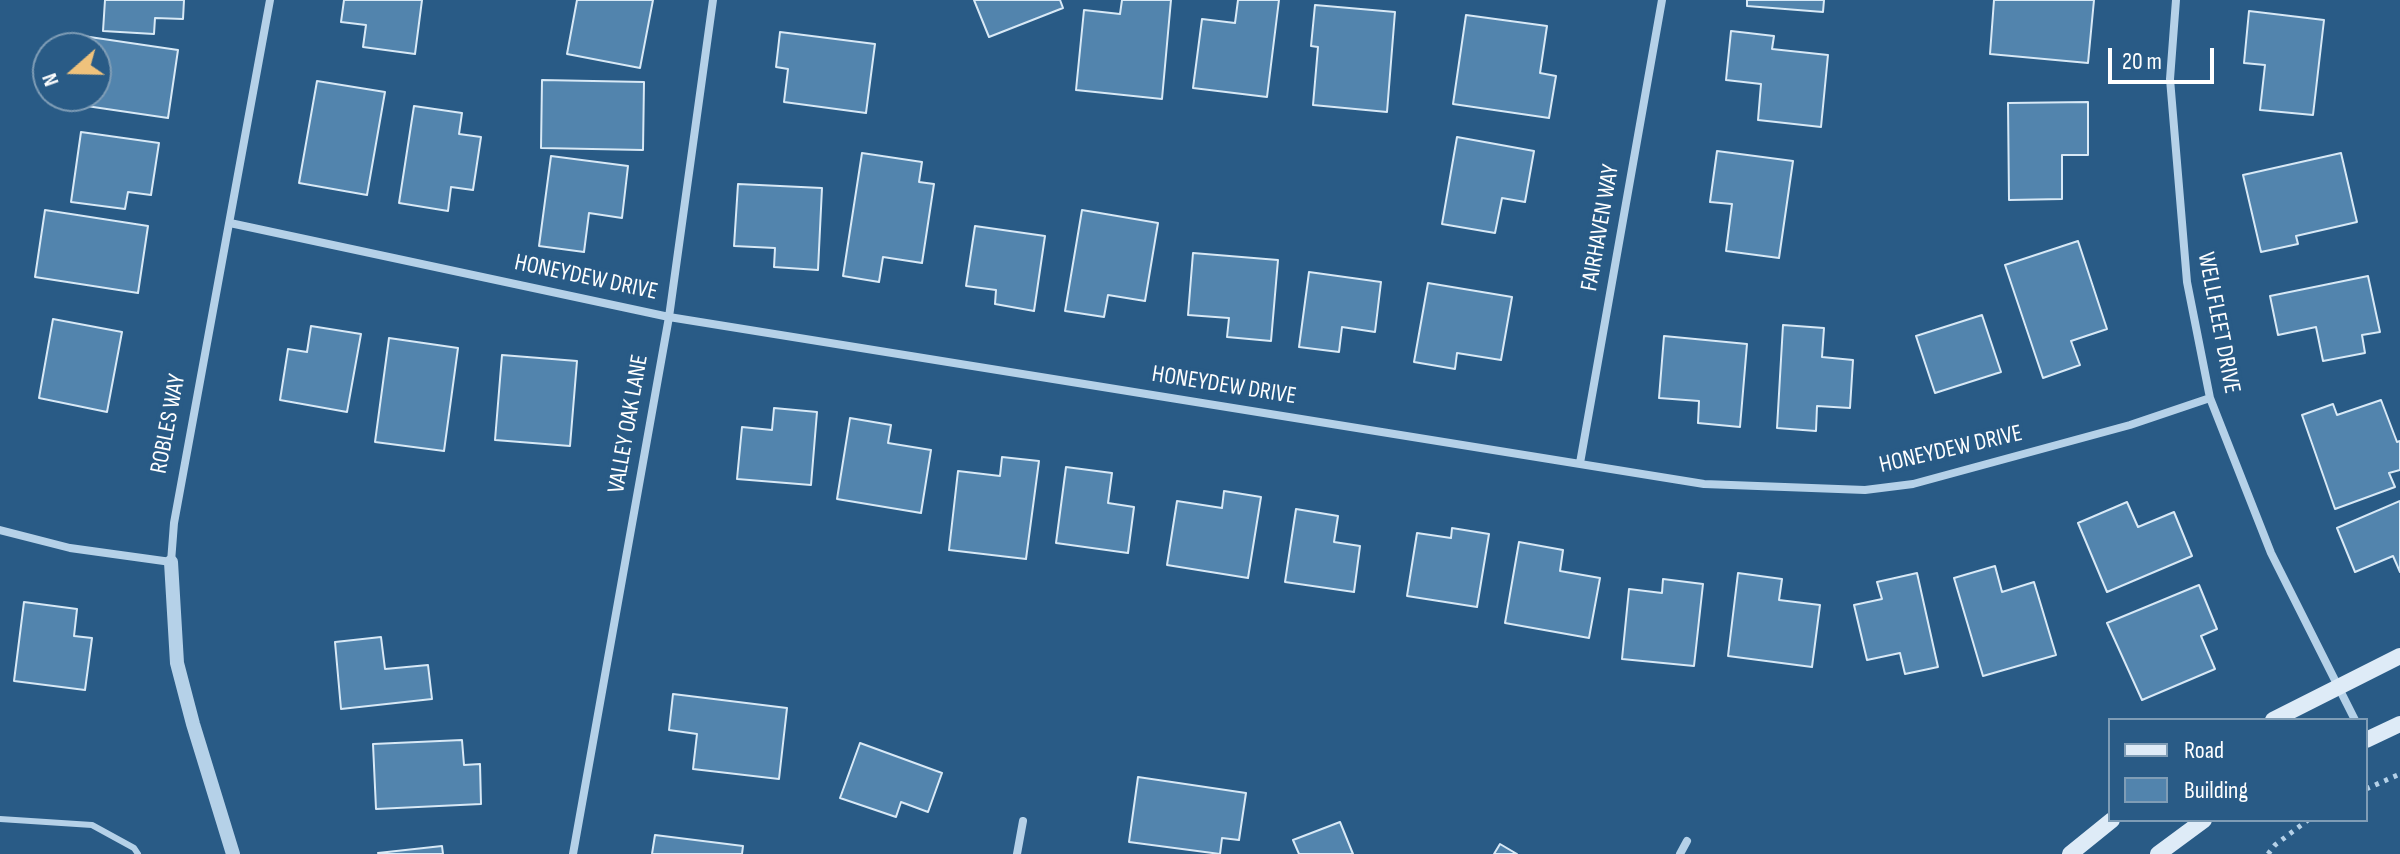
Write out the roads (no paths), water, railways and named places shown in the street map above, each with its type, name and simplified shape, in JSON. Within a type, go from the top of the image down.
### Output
[{"type":"main road","points":[[2277,718],[2400,656]]},
{"type":"main road","points":[[2368,739],[2400,724]]},
{"type":"main road","points":[[2070,854],[2110,822]]},
{"type":"main road","points":[[2158,854],[2201,822]]},
{"type":"street","name":"ROBLES WAY","points":[[233,854],[177,663],[171,562],[174,523],[270,0]]},
{"type":"street","name":"VALLEY OAK LANE","points":[[573,854],[669,317],[713,0]]},
{"type":"street","name":"FAIRHAVEN WAY","points":[[1580,463],[1662,0]]},
{"type":"street","name":"WELLFLEET DRIVE","points":[[2176,0],[2170,79],[2173,126],[2187,282],[2210,398],[2271,553],[2354,718]]},
{"type":"street","name":"HONEYDEW DRIVE","points":[[230,223],[669,317],[1704,484],[1865,490],[1913,484],[2130,425],[2210,398]]},
{"type":"street","points":[[0,530],[70,548],[171,562]]},
{"type":"street","points":[[1017,854],[1023,821]]},
{"type":"street","points":[[1680,854],[1687,841]]},
{"type":"lane","points":[[0,819],[92,825],[134,848],[138,854]]}]
